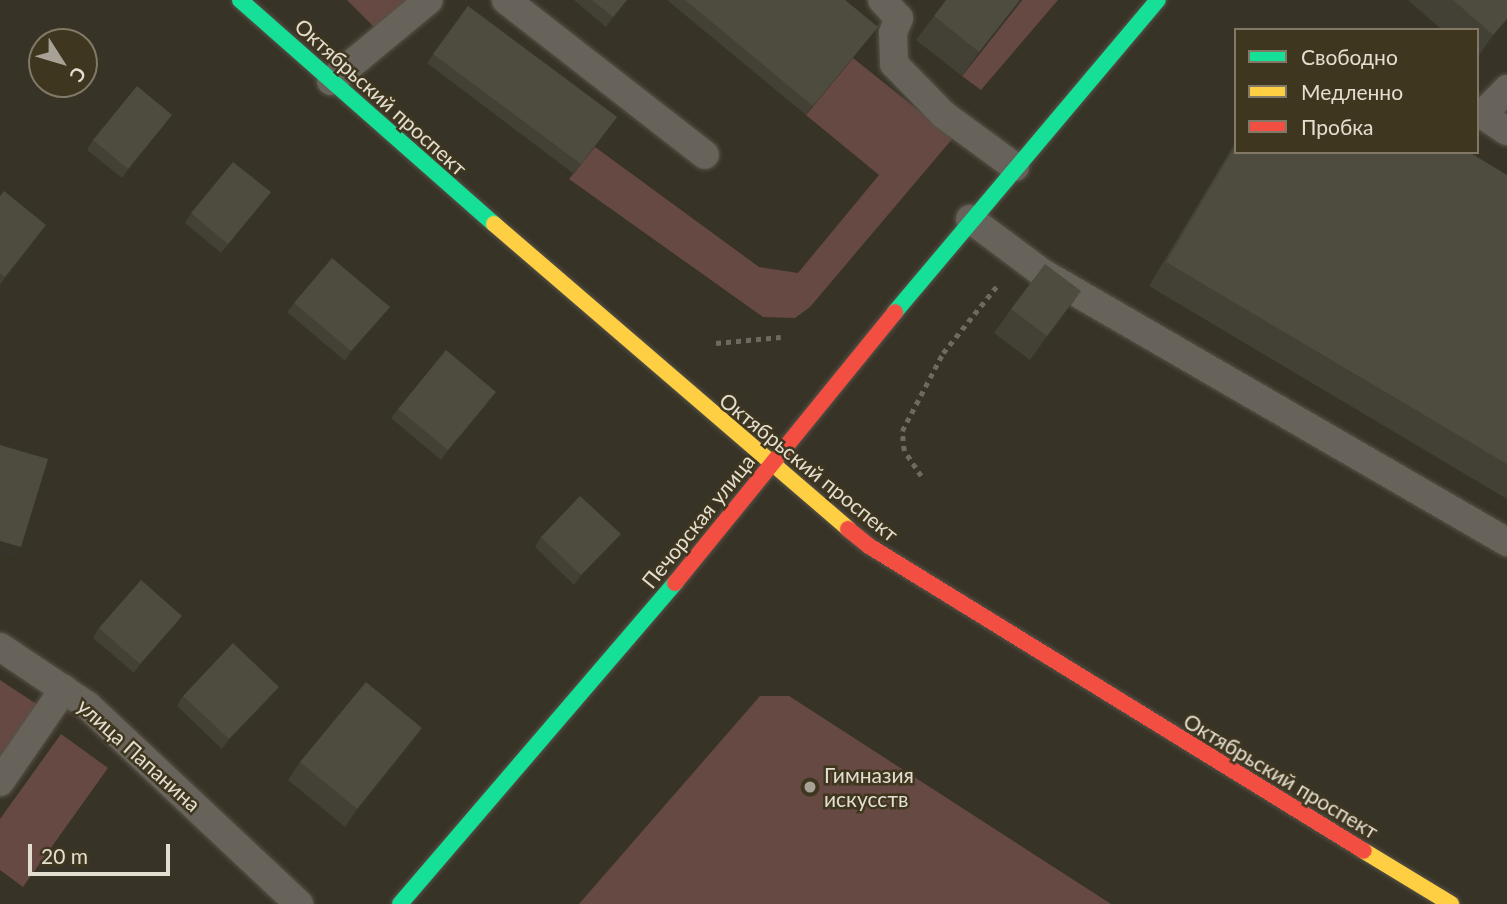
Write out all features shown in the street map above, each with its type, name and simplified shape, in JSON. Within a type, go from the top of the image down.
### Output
[{"type":"main road","name":"Октябрьский проспект","points":[[240,0],[771,466],[869,547],[1451,904]]},
{"type":"main road","name":"Печорская улица","points":[[400,904],[771,466],[970,219],[1158,0]]},
{"type":"lane","points":[[331,81],[429,0]]},
{"type":"lane","points":[[506,0],[705,155]]},
{"type":"lane","points":[[882,0],[899,19],[893,33],[894,64],[944,115],[1015,167]]},
{"type":"lane","points":[[1507,89],[1479,113],[1507,131]]},
{"type":"lane","points":[[970,219],[1021,257],[1507,542]]},
{"type":"lane","name":"улица Папанина","points":[[0,647],[87,705],[299,904]]},
{"type":"lane","points":[[0,782],[64,689]]},
{"type":"path","points":[[921,476],[904,451],[902,431],[917,394],[943,353],[1021,257]]},
{"type":"path","points":[[716,343],[781,337]]},
{"type":"shaded area","points":[[347,0],[414,0],[375,28]]},
{"type":"shaded area","points":[[1022,0],[1058,0],[981,90],[962,76]]},
{"type":"shaded area","points":[[853,58],[953,138],[810,307],[795,318],[763,317],[569,179],[595,147],[759,267],[798,273],[879,175],[806,115]]},
{"type":"shaded area","points":[[0,680],[44,709],[0,772]]},
{"type":"shaded area","name":"Гимназия искусств","points":[[760,696],[789,696],[1111,904],[579,904]]},
{"type":"shaded area","points":[[61,734],[108,768],[23,887],[0,870],[0,819]]},
{"type":"building","points":[[592,0],[627,0],[613,17]]},
{"type":"building","points":[[685,0],[845,0],[878,27],[813,106]]},
{"type":"building","points":[[946,0],[1020,0],[979,52],[934,16]]},
{"type":"building","points":[[1453,0],[1507,0],[1507,19],[1493,35]]},
{"type":"building","points":[[468,6],[617,117],[581,164],[433,54]]},
{"type":"building","points":[[137,86],[172,115],[128,169],[93,140]]},
{"type":"building","points":[[1234,148],[1234,154],[1472,154],[1507,175],[1507,464],[1166,262]]},
{"type":"building","points":[[233,162],[271,192],[228,244],[191,213]]},
{"type":"building","points":[[4,191],[46,225],[5,277],[0,273],[0,196]]},
{"type":"building","points":[[332,258],[390,307],[351,351],[294,303]]},
{"type":"building","points":[[1045,264],[1081,291],[1047,336],[1011,309]]},
{"type":"building","points":[[446,350],[496,392],[448,450],[398,409]]},
{"type":"building","points":[[0,445],[48,459],[21,547],[0,541]]},
{"type":"building","points":[[580,496],[621,534],[581,575],[541,537]]},
{"type":"building","points":[[141,580],[182,616],[140,664],[99,628]]},
{"type":"building","points":[[233,643],[279,687],[229,739],[183,696]]},
{"type":"building","points":[[366,682],[422,728],[357,809],[300,762]]},
{"type":"traffic: fast","points":[[240,0],[494,224]]},
{"type":"traffic: fast","points":[[895,312],[1158,0]]},
{"type":"traffic: fast","points":[[400,904],[675,583]]},
{"type":"traffic: slow","points":[[494,224],[848,529]]},
{"type":"traffic: slow","points":[[1364,851],[1451,904]]},
{"type":"traffic: jam","points":[[675,583],[895,312]]},
{"type":"traffic: jam","points":[[848,529],[869,546],[1364,851]]},
{"type":"place","name":"Гимназия искусств","points":[[810,787]]}]
